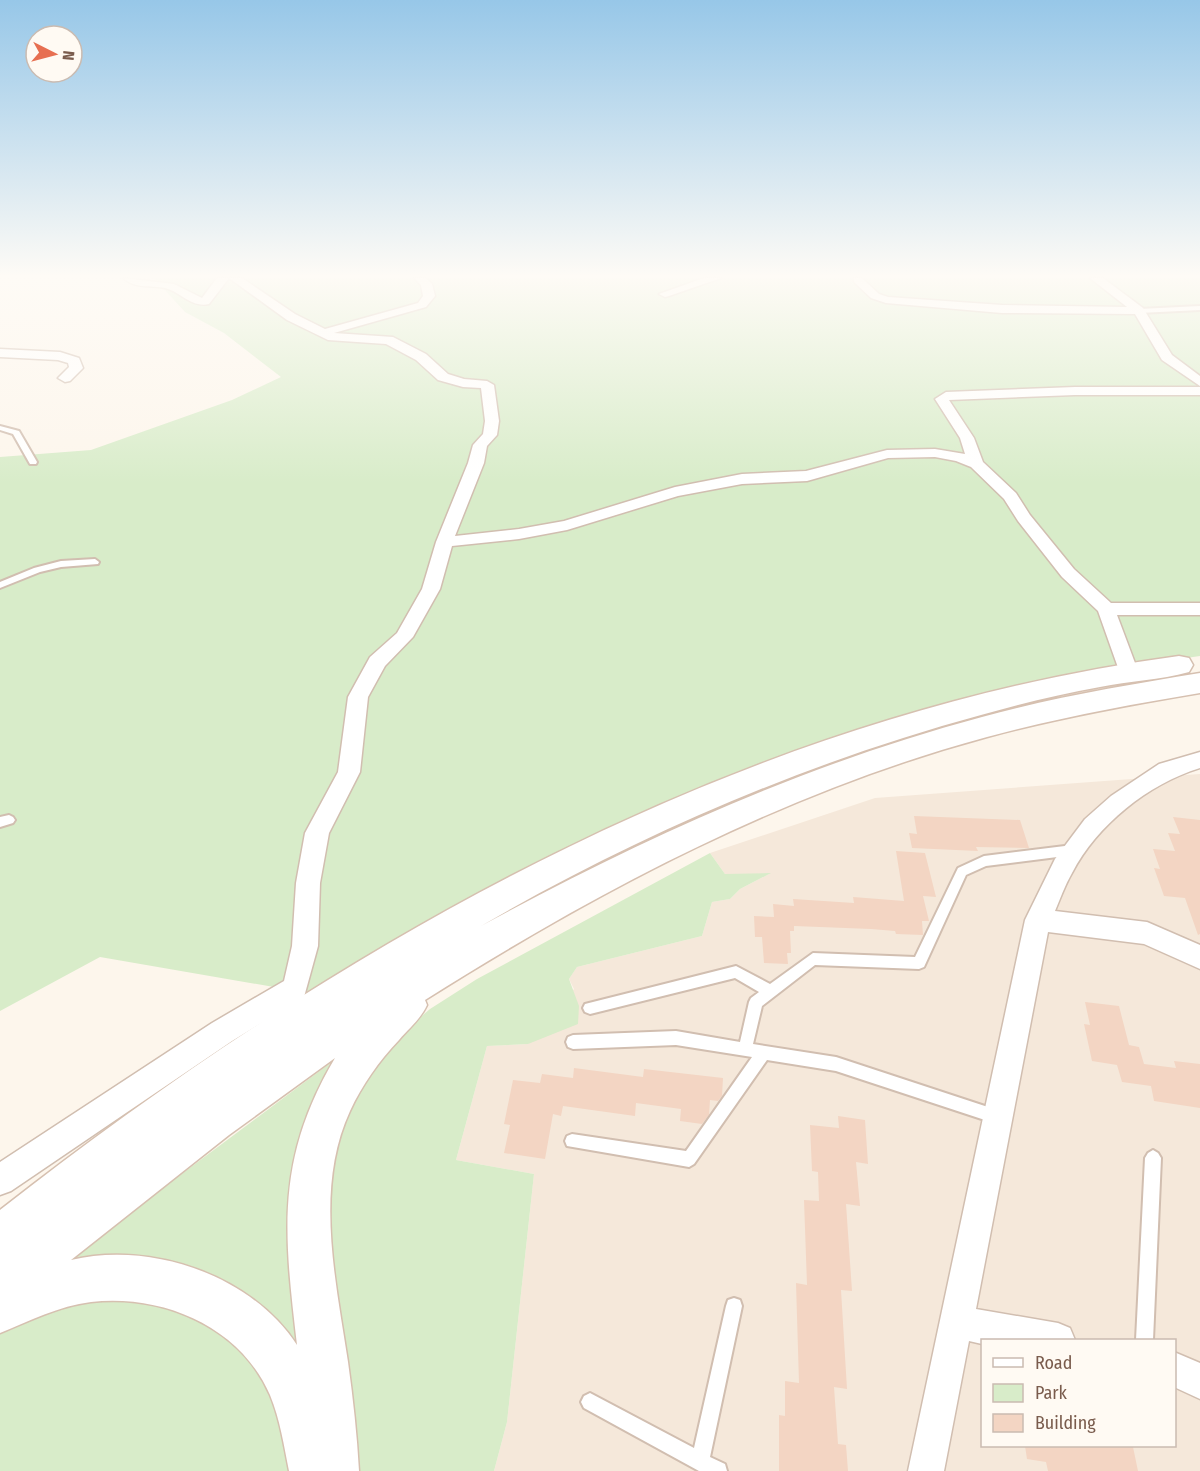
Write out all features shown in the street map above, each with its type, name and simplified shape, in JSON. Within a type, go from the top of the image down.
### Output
[{"type":"main road","points":[[0,1239],[303,1000],[676,810],[795,763],[915,723],[1041,689],[1128,671],[1200,663]]},
{"type":"main road","points":[[0,1287],[154,1165],[290,1065],[489,939],[584,886],[692,835],[807,786],[926,744],[1058,707],[1144,690],[1200,683]]},
{"type":"main road","points":[[333,1471],[332,1423],[315,1291],[309,1207],[313,1170],[322,1134],[330,1107],[343,1081],[367,1044],[398,1013],[489,939]]},
{"type":"main road","points":[[0,1309],[60,1286],[90,1280],[129,1277],[164,1281],[196,1293],[228,1309],[258,1335],[278,1360],[295,1392],[315,1471]]},
{"type":"street","points":[[0,1180],[222,1032],[303,1000],[308,883],[317,833],[349,772],[358,697],[377,663],[404,637],[431,589],[444,542],[476,463],[480,445],[490,435],[492,421],[487,385],[463,383],[443,377],[421,357],[402,347]]},
{"type":"street","points":[[1160,347],[1167,357],[1200,382]]},
{"type":"street","points":[[0,353],[60,356],[74,361],[76,368],[65,378]]},
{"type":"street","points":[[976,464],[967,438],[943,402],[946,396],[1076,391],[1200,392]]},
{"type":"street","points":[[444,542],[519,534],[567,525],[675,492],[742,479],[807,476],[887,454],[935,453],[960,457],[976,464],[1010,496],[1024,518],[1068,573],[1106,609],[1128,671]]},
{"type":"street","points":[[1106,609],[1200,609]]},
{"type":"street","points":[[926,1471],[1038,921],[1063,866],[1093,825],[1119,802],[1167,770],[1200,760]]},
{"type":"street","points":[[1038,921],[1148,933],[1200,957]]},
{"type":"street","points":[[956,1322],[1047,1339]]},
{"type":"street","points":[[1176,1370],[1200,1381]]},
{"type":"lane","points":[[0,428],[16,433],[33,462]]},
{"type":"lane","points":[[0,585],[61,564],[95,562]]},
{"type":"lane","points":[[745,1049],[756,1002],[813,958],[919,963],[962,872],[984,861],[1074,850]]},
{"type":"lane","points":[[590,1008],[736,972],[770,991]]},
{"type":"lane","points":[[573,1042],[676,1038],[836,1064],[998,1117]]},
{"type":"lane","points":[[572,1141],[689,1159],[764,1052]]},
{"type":"lane","points":[[1144,1339],[1153,1158]]},
{"type":"lane","points":[[700,1461],[734,1306]]},
{"type":"lane","points":[[590,1402],[718,1471]]},
{"type":"shaded area","points":[[1200,774],[1200,1471],[494,1471],[507,1422],[534,1174],[456,1160],[487,1046],[528,1044],[574,989],[569,979],[577,967],[702,936],[712,902],[730,899],[740,889],[769,874],[725,874],[710,853],[875,798]]},
{"type":"green space","points":[[242,347],[1200,347],[1200,656],[1101,670],[982,698],[856,735],[718,781],[594,835],[449,908],[320,995],[100,957],[0,1011],[0,457],[91,450],[232,400],[281,377]]},
{"type":"green space","points":[[710,853],[725,874],[771,873],[740,889],[730,899],[712,902],[702,936],[577,967],[569,979],[579,1006],[578,1024],[528,1044],[487,1046],[456,1160],[534,1174],[507,1422],[494,1471],[360,1471],[325,1227],[335,1147],[364,1073],[398,1036],[430,1009],[477,979]]},
{"type":"green space","points":[[341,1055],[329,1087],[313,1381],[289,1353],[61,1264]]},
{"type":"green space","points":[[88,1298],[158,1302],[220,1328],[263,1372],[296,1471],[0,1471],[0,1333],[15,1324]]},
{"type":"building","points":[[914,816],[1020,820],[1029,848],[976,847],[978,851],[912,848],[909,833],[917,834]]},
{"type":"building","points":[[1173,817],[1200,820],[1200,934],[1198,935],[1185,898],[1164,896],[1154,868],[1160,869],[1153,849],[1175,851],[1168,833],[1180,834]]},
{"type":"building","points":[[896,851],[925,853],[936,897],[923,896],[929,921],[922,921],[923,935],[896,934],[895,931],[871,929],[794,926],[794,931],[790,931],[791,953],[787,953],[788,964],[764,963],[762,937],[755,937],[754,916],[774,917],[773,904],[794,906],[793,899],[854,903],[853,897],[904,901]]},
{"type":"building","points":[[1085,1002],[1119,1006],[1129,1045],[1139,1047],[1144,1064],[1176,1068],[1174,1061],[1200,1064],[1200,1108],[1154,1101],[1151,1086],[1122,1082],[1117,1065],[1092,1061],[1084,1024],[1090,1025]]},
{"type":"building","points":[[574,1068],[643,1077],[644,1069],[723,1078],[722,1096],[718,1101],[710,1100],[709,1115],[702,1124],[680,1121],[681,1109],[636,1103],[635,1116],[563,1106],[561,1116],[553,1114],[545,1159],[504,1153],[510,1125],[504,1124],[513,1080],[540,1083],[542,1074],[573,1078]]},
{"type":"building","points":[[838,1116],[865,1120],[868,1164],[856,1162],[860,1206],[846,1204],[852,1291],[841,1290],[847,1389],[834,1387],[838,1444],[846,1445],[848,1471],[779,1471],[779,1415],[785,1416],[785,1381],[799,1383],[796,1283],[807,1285],[804,1200],[819,1201],[818,1172],[812,1171],[810,1125],[839,1128]]},
{"type":"building","points":[[1025,1447],[1133,1447],[1138,1471],[1048,1471],[1046,1462],[1027,1459]]}]
